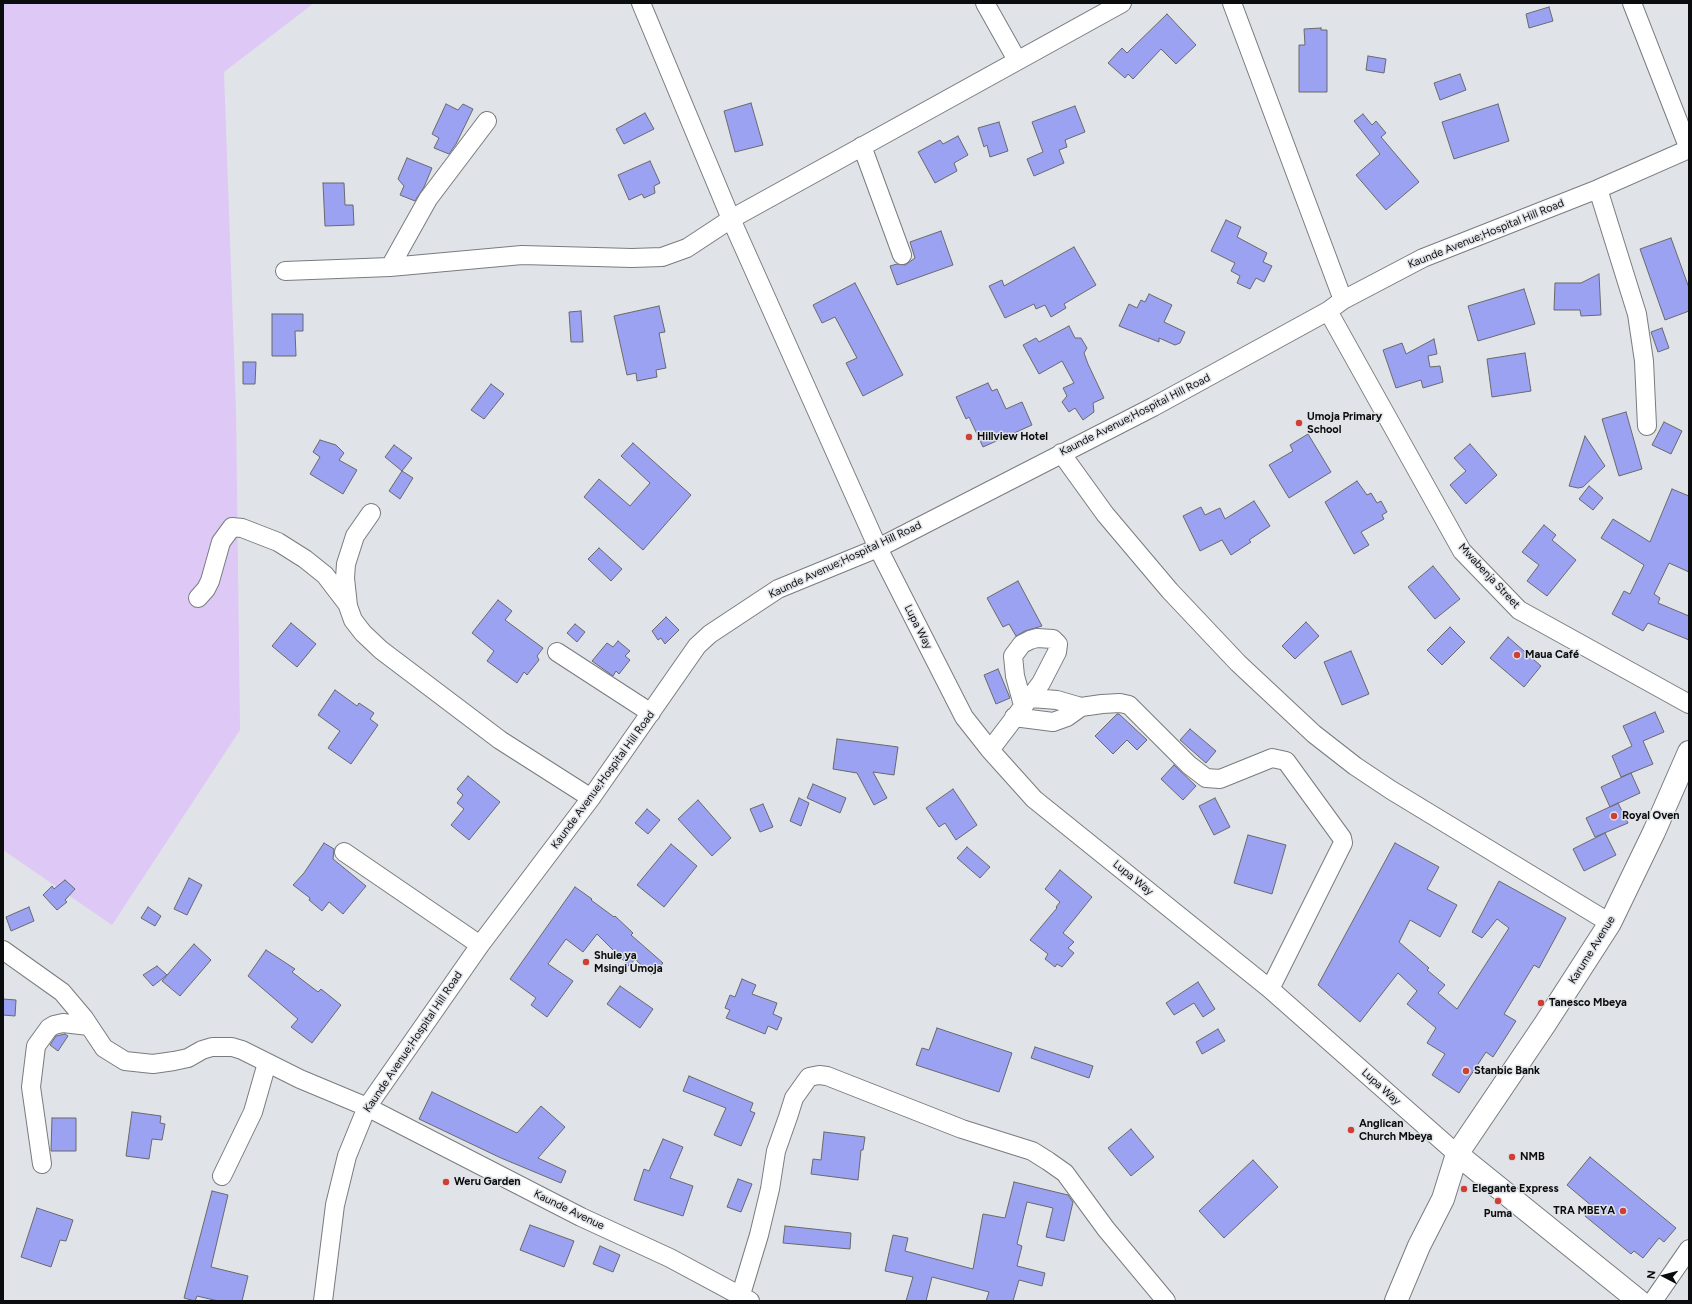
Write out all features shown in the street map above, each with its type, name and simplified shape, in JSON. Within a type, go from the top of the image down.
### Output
[{"type":"main road","name":"Karume Avenue","points":[[1396,1301],[1419,1246],[1443,1200],[1456,1154],[1545,1024],[1610,923],[1654,832],[1689,752]]},
{"type":"main road","points":[[1456,1154],[1639,1301]]},
{"type":"street","name":"Lupa Way","points":[[641,3],[731,219],[878,548],[964,717],[990,750],[1034,799],[1270,989],[1456,1154]]},
{"type":"street","points":[[985,3],[1017,60]]},
{"type":"street","points":[[286,271],[390,267],[522,254],[632,258],[662,257],[687,248],[731,219],[1122,3]]},
{"type":"street","points":[[1232,3],[1343,300]]},
{"type":"street","points":[[1632,3],[1689,149]]},
{"type":"street","points":[[390,267],[428,199],[487,121]]},
{"type":"street","points":[[862,146],[902,256]]},
{"type":"street","name":"Kaunde Avenue;Hospital Hill Road","points":[[323,1301],[335,1205],[347,1156],[367,1107],[480,945],[591,798],[698,646],[710,634],[731,618],[792,582],[878,548],[1153,407],[1328,311],[1343,300],[1423,258],[1598,189],[1689,149]]},
{"type":"street","points":[[1598,189],[1637,314],[1644,361],[1647,426]]},
{"type":"street","name":"Mwabenja Street","points":[[1328,311],[1462,551],[1519,610],[1689,704]]},
{"type":"street","points":[[1061,453],[1105,514],[1170,591],[1238,663],[1314,734],[1355,766],[1391,790],[1610,923]]},
{"type":"street","points":[[348,606],[345,578],[346,564],[355,536],[371,513]]},
{"type":"street","points":[[198,598],[206,589],[210,581],[220,542],[232,527],[242,528],[278,542],[305,559],[325,575],[348,606],[354,620],[363,633],[380,650],[500,740],[591,798]]},
{"type":"street","points":[[556,652],[651,713]]},
{"type":"street","points":[[990,750],[1023,706],[1057,700],[1081,707],[1120,703],[1128,705],[1189,765],[1206,778],[1220,779],[1272,758],[1286,761],[1342,838],[1340,851],[1270,989]]},
{"type":"street","points":[[1023,706],[1053,722],[1067,717],[1081,707]]},
{"type":"street","points":[[344,852],[480,945]]},
{"type":"street","name":"Kaunde Avenue","points":[[3,950],[11,963],[62,992],[75,1006],[104,1048],[125,1061],[153,1064],[174,1062],[188,1058],[202,1050],[212,1047],[242,1050],[300,1079],[367,1107],[581,1217],[670,1258],[743,1300]]},
{"type":"street","points":[[42,1164],[31,1087],[36,1046],[49,1028],[54,1025],[63,1023],[89,1026]]},
{"type":"street","points":[[222,1176],[253,1112],[267,1063]]},
{"type":"street","points":[[743,1300],[770,1189],[776,1151],[794,1098],[809,1077],[818,1075],[827,1076],[962,1129],[1032,1151],[1048,1161],[1065,1173],[1106,1229],[1166,1301]]},
{"type":"street","points":[[1653,1301],[1689,1249]]},
{"type":"shaded area","points":[[3,3],[314,3],[224,72],[236,410],[240,730],[112,925],[3,850]]},
{"type":"building","points":[[1549,7],[1553,21],[1529,28],[1526,14]]},
{"type":"building","points":[[1167,14],[1196,45],[1176,64],[1161,49],[1133,79],[1128,74],[1125,78],[1108,63],[1122,48],[1127,53]]},
{"type":"building","points":[[1321,28],[1321,30],[1327,30],[1327,92],[1299,92],[1299,45],[1305,45],[1304,29]]},
{"type":"building","points":[[1368,56],[1386,59],[1384,73],[1366,70]]},
{"type":"building","points":[[1460,74],[1466,90],[1440,100],[1434,83]]},
{"type":"building","points":[[751,103],[763,145],[735,152],[724,111]]},
{"type":"building","points":[[446,104],[458,110],[463,104],[473,109],[456,144],[449,154],[434,148],[439,138],[432,134]]},
{"type":"building","points":[[1498,104],[1509,141],[1454,159],[1442,122]]},
{"type":"building","points":[[1075,106],[1085,132],[1065,140],[1067,147],[1059,150],[1064,163],[1034,176],[1027,159],[1043,152],[1032,122]]},
{"type":"building","points":[[645,113],[654,129],[624,144],[616,129]]},
{"type":"building","points":[[1363,114],[1372,125],[1376,121],[1386,133],[1381,137],[1419,182],[1386,210],[1356,175],[1380,154],[1354,121]]},
{"type":"building","points":[[999,122],[1008,151],[990,157],[987,145],[984,147],[978,128]]},
{"type":"building","points":[[958,136],[968,155],[954,163],[957,171],[935,183],[918,152],[940,140],[943,144]]},
{"type":"building","points":[[407,158],[432,168],[424,187],[415,201],[400,195],[404,186],[398,179]]},
{"type":"building","points":[[650,161],[660,183],[654,186],[655,193],[644,198],[642,194],[629,200],[618,175]]},
{"type":"building","points":[[323,183],[344,183],[345,205],[353,205],[354,225],[325,226]]},
{"type":"building","points":[[1226,220],[1241,227],[1237,237],[1267,253],[1263,262],[1272,266],[1264,282],[1256,278],[1250,289],[1237,283],[1240,276],[1231,271],[1235,263],[1211,251]]},
{"type":"building","points":[[941,231],[953,265],[897,285],[890,266],[897,264],[905,265],[915,258],[910,242]]},
{"type":"building","points":[[1671,238],[1689,288],[1689,311],[1665,320],[1640,249]]},
{"type":"building","points":[[1074,247],[1096,285],[1064,304],[1066,308],[1051,317],[1045,305],[1036,309],[1034,304],[1005,318],[989,286],[1002,280],[1004,286]]},
{"type":"building","points":[[1599,274],[1601,315],[1581,316],[1580,310],[1554,310],[1555,283],[1581,283]]},
{"type":"building","points":[[855,283],[903,375],[863,396],[846,363],[857,358],[835,317],[822,323],[813,305]]},
{"type":"building","points":[[1524,289],[1535,324],[1478,341],[1468,306]]},
{"type":"building","points":[[1149,294],[1172,305],[1164,322],[1185,332],[1180,343],[1175,345],[1159,338],[1159,342],[1119,326],[1129,304],[1137,308],[1141,300],[1145,302]]},
{"type":"building","points":[[659,306],[665,332],[659,333],[666,368],[656,370],[657,377],[637,381],[636,373],[627,375],[614,316]]},
{"type":"building","points":[[581,311],[583,342],[571,342],[569,312]]},
{"type":"building","points":[[272,314],[303,314],[303,331],[295,331],[296,356],[272,356]]},
{"type":"building","points":[[1069,326],[1075,338],[1081,338],[1087,348],[1084,353],[1104,398],[1093,403],[1094,412],[1083,420],[1075,408],[1069,412],[1062,402],[1067,396],[1063,388],[1074,383],[1062,361],[1039,374],[1023,345],[1036,338],[1039,342]]},
{"type":"building","points":[[1662,328],[1669,348],[1658,352],[1651,332]]},
{"type":"building","points":[[1434,339],[1437,354],[1428,356],[1430,367],[1440,366],[1443,382],[1423,388],[1421,380],[1396,388],[1383,350],[1402,343],[1406,354]]},
{"type":"building","points":[[1525,353],[1531,391],[1492,397],[1487,359]]},
{"type":"building","points":[[243,362],[256,362],[255,384],[243,384]]},
{"type":"building","points":[[988,383],[992,391],[997,389],[1006,409],[1022,402],[1032,425],[983,447],[969,417],[966,419],[956,397]]},
{"type":"building","points":[[491,384],[504,394],[484,419],[471,410]]},
{"type":"building","points":[[1626,412],[1642,469],[1619,476],[1602,419]]},
{"type":"building","points":[[1664,422],[1682,431],[1671,454],[1652,445]]},
{"type":"building","points":[[1308,434],[1331,472],[1289,498],[1269,465],[1293,451],[1290,445]]},
{"type":"building","points":[[1585,436],[1605,466],[1583,487],[1578,488],[1569,486]]},
{"type":"building","points":[[320,440],[336,445],[344,453],[339,460],[357,470],[343,494],[310,474],[320,457],[313,452]]},
{"type":"building","points":[[633,443],[691,495],[643,550],[584,497],[599,479],[630,506],[650,483],[621,456]]},
{"type":"building","points":[[1470,444],[1497,475],[1466,504],[1450,485],[1466,471],[1454,458]]},
{"type":"building","points":[[394,445],[412,458],[402,471],[385,457]]},
{"type":"building","points":[[402,471],[413,478],[400,499],[389,491]]},
{"type":"building","points":[[1357,481],[1367,495],[1371,493],[1377,503],[1381,501],[1387,512],[1382,515],[1384,519],[1361,532],[1369,545],[1354,554],[1325,502]]},
{"type":"building","points":[[1589,486],[1603,498],[1593,510],[1579,499]]},
{"type":"building","points":[[1672,489],[1689,496],[1689,572],[1669,563],[1654,594],[1660,598],[1658,603],[1689,616],[1689,640],[1648,623],[1643,631],[1612,614],[1624,591],[1630,594],[1644,565],[1601,538],[1613,519],[1650,542]]},
{"type":"building","points":[[1254,501],[1270,526],[1249,540],[1251,542],[1231,555],[1222,540],[1200,551],[1183,516],[1201,507],[1205,515],[1220,508],[1225,519]]},
{"type":"building","points":[[1544,525],[1556,535],[1552,540],[1576,560],[1547,596],[1527,581],[1539,565],[1522,552]]},
{"type":"building","points":[[599,548],[622,569],[611,581],[588,559]]},
{"type":"building","points":[[1433,566],[1460,599],[1435,619],[1408,587]]},
{"type":"building","points":[[1018,581],[1042,626],[1025,631],[1016,636],[1009,624],[1003,627],[987,598]]},
{"type":"building","points":[[498,600],[512,611],[505,620],[543,648],[537,656],[539,660],[527,675],[524,672],[517,683],[487,661],[494,651],[472,633]]},
{"type":"building","points":[[666,617],[679,630],[665,644],[661,638],[658,640],[652,631]]},
{"type":"building","points":[[1306,622],[1319,636],[1295,659],[1282,646]]},
{"type":"building","points":[[291,623],[316,644],[297,667],[272,646]]},
{"type":"building","points":[[575,624],[585,632],[577,642],[567,633]]},
{"type":"building","points":[[1450,627],[1465,642],[1442,665],[1427,650]]},
{"type":"building","points":[[1508,637],[1541,666],[1524,687],[1490,658]]},
{"type":"building","points":[[618,641],[630,651],[625,656],[630,660],[619,674],[616,671],[613,676],[592,661],[607,643],[613,647]]},
{"type":"building","points":[[1351,651],[1369,694],[1342,705],[1324,662]]},
{"type":"building","points":[[998,669],[1010,698],[996,704],[984,675]]},
{"type":"building","points":[[335,690],[357,706],[359,703],[374,713],[370,719],[378,725],[351,764],[328,748],[340,731],[318,715]]},
{"type":"building","points":[[1655,712],[1664,732],[1643,741],[1653,764],[1621,777],[1612,756],[1632,746],[1623,726]]},
{"type":"building","points":[[1117,714],[1119,714],[1147,740],[1137,750],[1127,740],[1113,754],[1095,736]]},
{"type":"building","points":[[1190,729],[1216,751],[1206,763],[1180,740]]},
{"type":"building","points":[[837,739],[898,747],[894,775],[873,772],[887,798],[874,805],[857,773],[833,769]]},
{"type":"building","points":[[1174,765],[1196,786],[1183,800],[1161,779]]},
{"type":"building","points":[[1631,773],[1640,793],[1610,807],[1601,787]]},
{"type":"building","points":[[468,776],[500,802],[469,840],[451,825],[464,809],[457,803],[463,795],[457,789]]},
{"type":"building","points":[[813,784],[846,798],[840,813],[807,798]]},
{"type":"building","points":[[953,789],[977,825],[956,840],[945,823],[939,827],[926,808]]},
{"type":"building","points":[[799,798],[809,803],[801,826],[790,821]]},
{"type":"building","points":[[1215,798],[1230,827],[1214,835],[1199,806]]},
{"type":"building","points":[[698,800],[731,838],[712,856],[678,819]]},
{"type":"building","points":[[1618,803],[1628,823],[1595,837],[1586,818]]},
{"type":"building","points":[[763,804],[773,827],[760,832],[750,809]]},
{"type":"building","points":[[647,809],[660,820],[648,834],[635,823]]},
{"type":"building","points":[[1605,833],[1616,855],[1584,871],[1573,849]]},
{"type":"building","points":[[1248,835],[1286,845],[1272,894],[1234,883]]},
{"type":"building","points":[[324,843],[334,849],[333,859],[366,886],[343,914],[329,902],[322,911],[309,900],[310,898],[293,885],[304,873]]},
{"type":"building","points":[[1395,843],[1439,867],[1427,889],[1457,905],[1440,937],[1410,920],[1399,942],[1429,968],[1427,970],[1445,985],[1438,993],[1457,1009],[1509,928],[1497,919],[1482,938],[1472,932],[1499,881],[1566,918],[1539,968],[1534,965],[1504,1014],[1516,1021],[1493,1057],[1486,1052],[1459,1093],[1432,1075],[1445,1054],[1427,1043],[1436,1028],[1407,1004],[1417,991],[1398,973],[1360,1022],[1318,985]]},
{"type":"building","points":[[671,844],[697,866],[664,907],[637,885]]},
{"type":"building","points":[[967,847],[990,867],[980,878],[957,858]]},
{"type":"building","points":[[1060,870],[1092,897],[1063,933],[1074,942],[1068,948],[1074,953],[1062,967],[1057,964],[1055,967],[1045,959],[1048,954],[1030,940],[1057,908],[1056,907],[1060,902],[1045,889]]},
{"type":"building","points":[[189,878],[202,885],[187,915],[174,909]]},
{"type":"building","points":[[65,880],[75,889],[65,900],[67,902],[57,910],[43,895],[52,886],[54,889]]},
{"type":"building","points":[[575,887],[614,917],[615,916],[633,933],[631,935],[663,963],[652,975],[635,959],[629,966],[597,934],[583,952],[566,939],[548,964],[573,981],[547,1017],[531,1005],[536,998],[510,979]]},
{"type":"building","points":[[29,907],[34,921],[11,931],[6,917]]},
{"type":"building","points":[[148,907],[161,916],[155,926],[141,918]]},
{"type":"building","points":[[194,944],[211,960],[180,996],[162,981]]},
{"type":"building","points":[[266,950],[295,969],[292,972],[318,992],[321,989],[341,1005],[312,1043],[291,1027],[298,1019],[248,976]]},
{"type":"building","points":[[157,966],[167,975],[153,986],[143,975]]},
{"type":"building","points":[[742,979],[756,985],[752,994],[777,1003],[773,1014],[782,1018],[777,1030],[768,1026],[765,1034],[726,1018],[730,1010],[725,1008],[730,995],[735,997]]},
{"type":"building","points":[[1198,982],[1215,1009],[1203,1017],[1194,1003],[1174,1015],[1166,1003]]},
{"type":"building","points":[[620,986],[653,1009],[640,1028],[607,1004]]},
{"type":"building","points":[[3,999],[16,1000],[15,1016],[3,1015]]},
{"type":"building","points":[[937,1028],[1012,1053],[999,1092],[916,1065],[922,1048],[929,1050]]},
{"type":"building","points":[[1218,1029],[1225,1041],[1202,1054],[1196,1042]]},
{"type":"building","points":[[65,1034],[68,1036],[58,1051],[50,1045],[56,1036]]},
{"type":"building","points":[[1035,1047],[1093,1066],[1089,1078],[1031,1058]]},
{"type":"building","points":[[689,1076],[753,1103],[750,1111],[755,1113],[741,1146],[714,1135],[726,1108],[683,1091]]},
{"type":"building","points":[[432,1092],[517,1133],[541,1106],[565,1127],[538,1158],[566,1171],[561,1183],[501,1158],[419,1119]]},
{"type":"building","points":[[132,1112],[161,1116],[160,1123],[165,1124],[162,1140],[152,1139],[149,1159],[126,1156]]},
{"type":"building","points":[[52,1118],[76,1118],[76,1151],[51,1151]]},
{"type":"building","points":[[1131,1129],[1154,1157],[1131,1176],[1108,1148]]},
{"type":"building","points":[[824,1132],[865,1137],[863,1150],[861,1150],[858,1180],[811,1174],[813,1159],[821,1160]]},
{"type":"building","points":[[663,1139],[683,1147],[670,1178],[693,1186],[683,1216],[634,1200],[644,1169],[649,1171]]},
{"type":"building","name":"TRA MBEYA","points":[[1590,1157],[1676,1228],[1664,1242],[1659,1238],[1643,1258],[1634,1251],[1631,1254],[1585,1216],[1593,1207],[1567,1185]]},
{"type":"building","points":[[1253,1160],[1278,1187],[1224,1238],[1199,1211]]},
{"type":"building","points":[[738,1179],[752,1184],[741,1212],[727,1207]]},
{"type":"building","points":[[1014,1182],[1068,1195],[1073,1202],[1064,1241],[1046,1237],[1053,1208],[1027,1202],[1017,1244],[1022,1246],[1017,1266],[1045,1273],[1042,1286],[1019,1280],[1013,1301],[986,1301],[989,1292],[932,1277],[926,1301],[906,1301],[913,1277],[885,1271],[893,1235],[908,1238],[905,1251],[973,1269],[983,1214],[1005,1218]]},
{"type":"building","points":[[212,1191],[228,1195],[211,1267],[248,1276],[242,1301],[218,1301],[197,1296],[195,1301],[184,1298]]},
{"type":"building","points":[[37,1208],[73,1220],[66,1241],[60,1240],[51,1267],[21,1257]]},
{"type":"building","points":[[530,1225],[574,1241],[564,1267],[520,1250]]},
{"type":"building","points":[[785,1226],[851,1233],[850,1249],[783,1243]]},
{"type":"building","points":[[600,1246],[620,1255],[613,1272],[593,1264]]},
{"type":"place","name":"Umoja Primary School","points":[[1299,423]]},
{"type":"place","name":"Hillview Hotel","points":[[969,437]]},
{"type":"place","name":"Maua Café","points":[[1517,655]]},
{"type":"place","name":"Royal Oven","points":[[1614,816]]},
{"type":"place","name":"Shule ya Msingi Umoja","points":[[586,962]]},
{"type":"place","name":"Tanesco Mbeya","points":[[1541,1003]]},
{"type":"place","name":"Stanbic Bank","points":[[1466,1071]]},
{"type":"place","name":"Anglican Church Mbeya","points":[[1351,1130]]},
{"type":"place","name":"NMB","points":[[1512,1157]]},
{"type":"place","name":"Weru Garden","points":[[446,1182]]},
{"type":"place","name":"Elegante Express","points":[[1464,1189]]},
{"type":"place","name":"Puma","points":[[1498,1201]]},
{"type":"place","name":"TRA MBEYA","points":[[1623,1211]]}]
